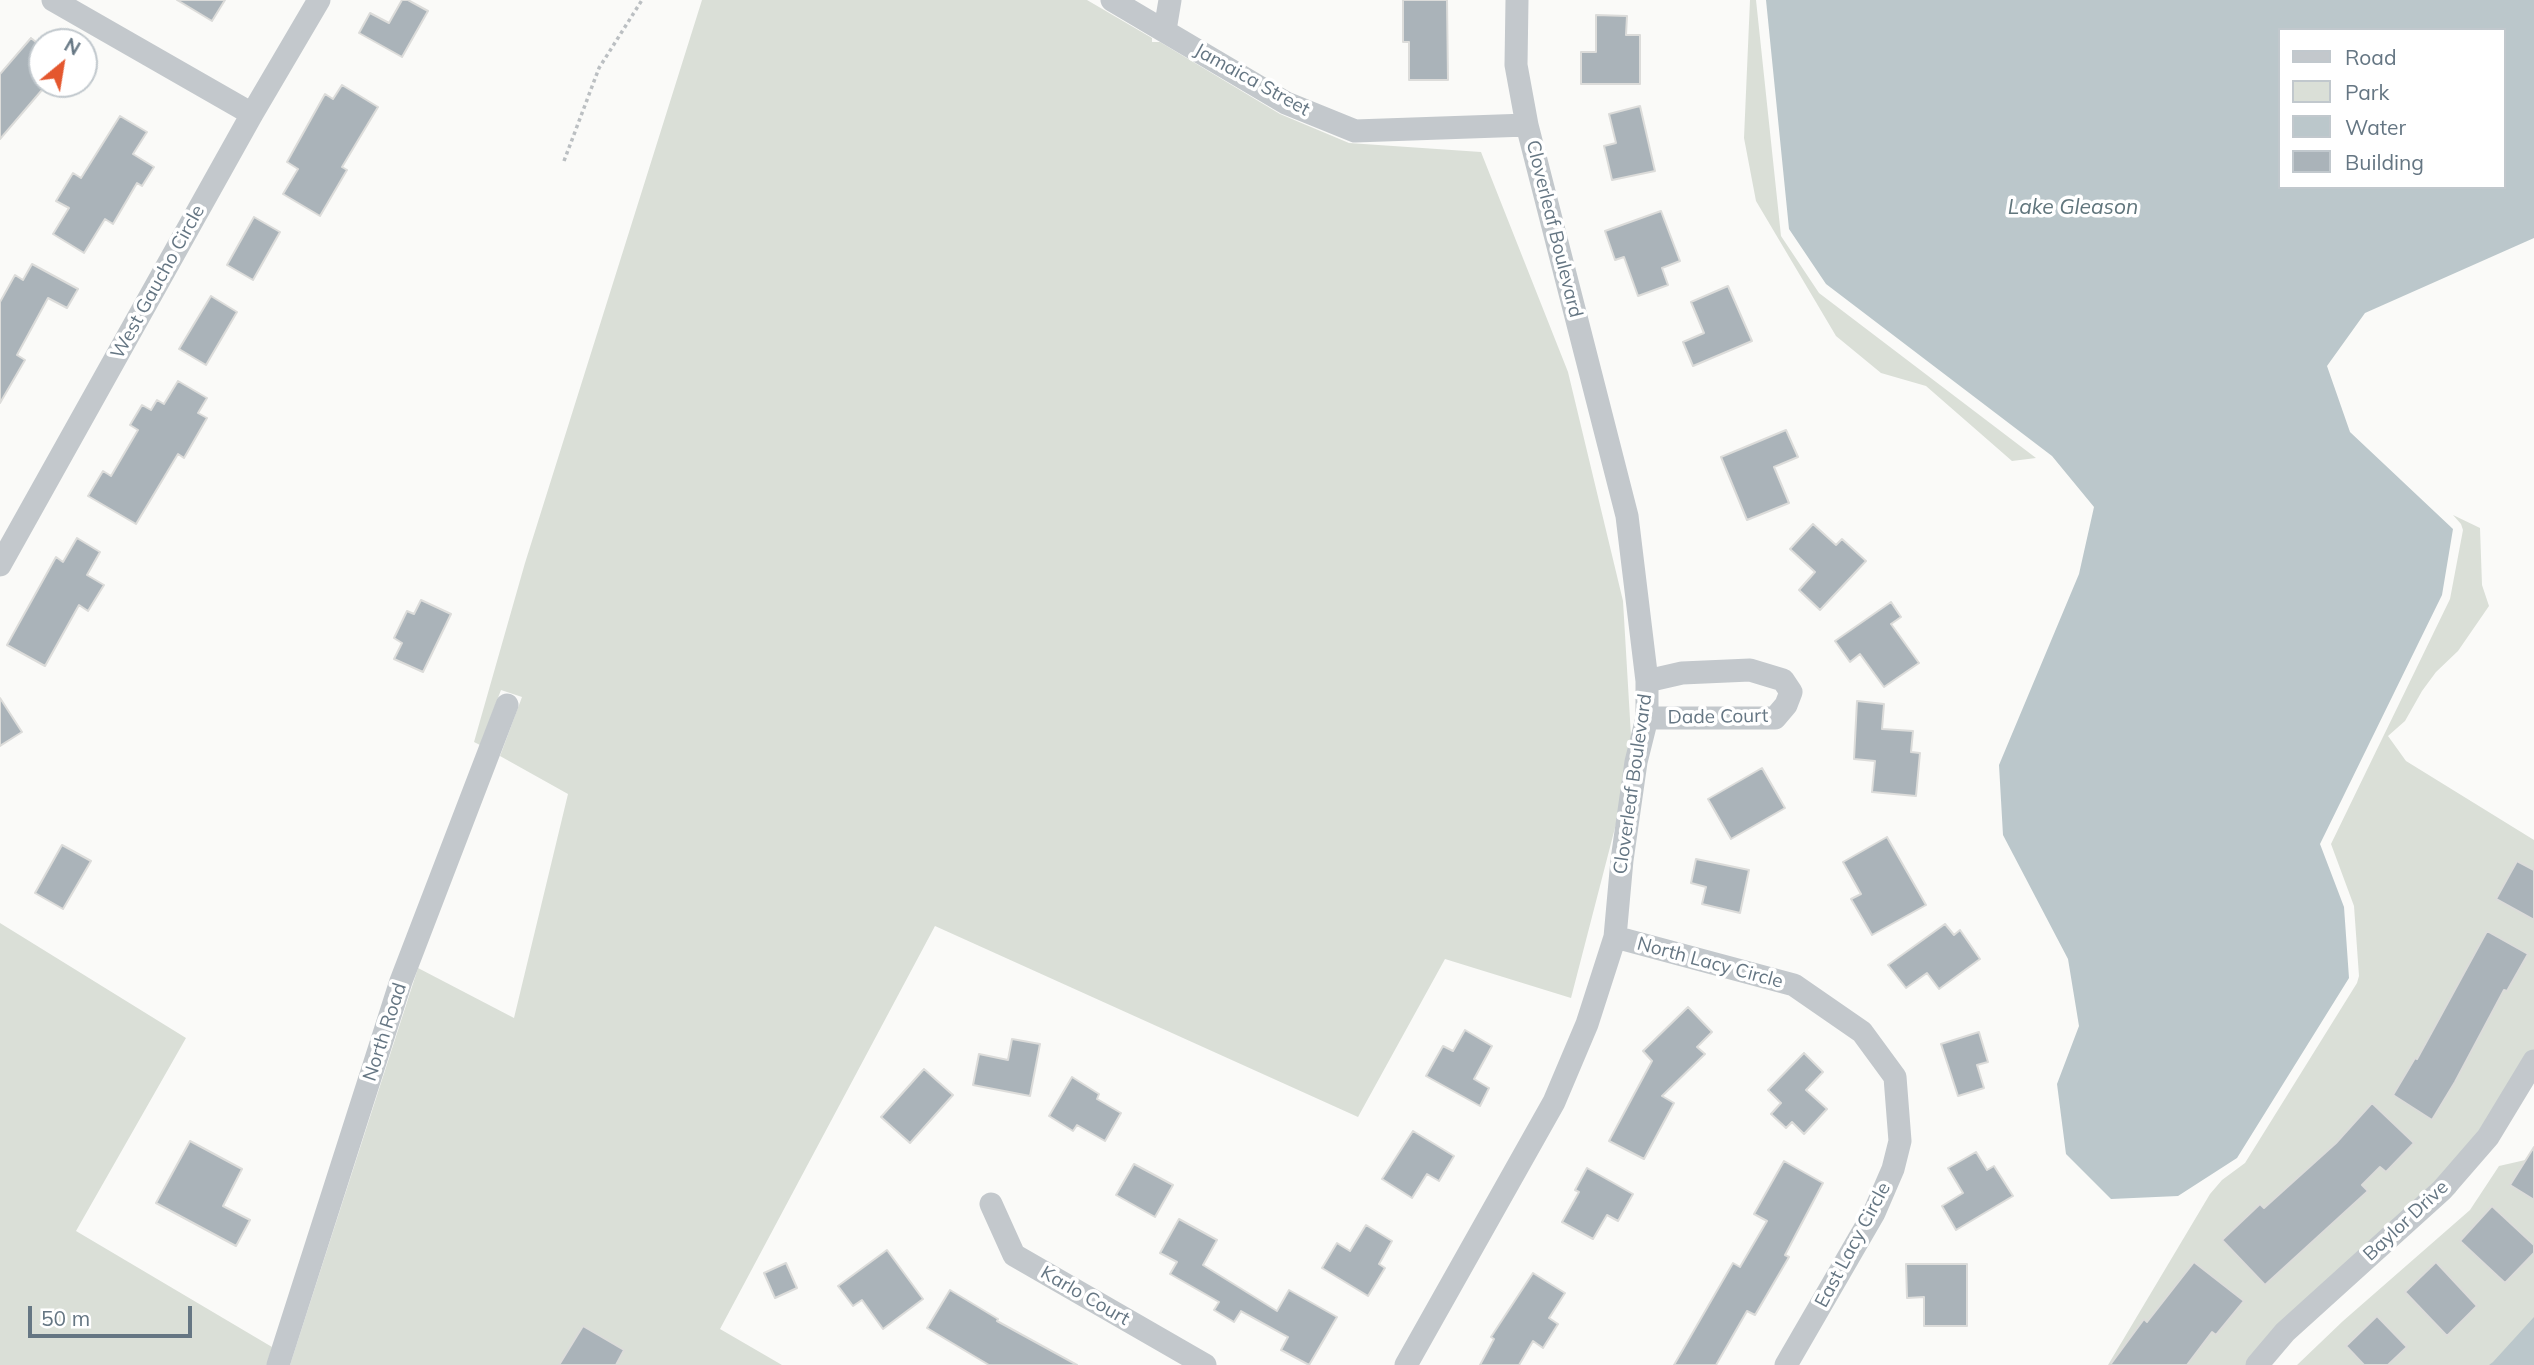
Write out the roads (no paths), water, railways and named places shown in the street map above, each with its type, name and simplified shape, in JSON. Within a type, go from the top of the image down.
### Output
[{"type":"street","points":[[53,0],[252,114]]},
{"type":"street","name":"West Gaucho Circle","points":[[0,565],[252,114],[319,0]]},
{"type":"street","name":"Jamaica Street","points":[[1112,0],[1286,103],[1354,131],[1527,125]]},
{"type":"street","points":[[1165,30],[1170,0]]},
{"type":"street","name":"Cloverleaf Boulevard","points":[[1406,1365],[1554,1102],[1587,1024],[1615,937],[1622,860],[1636,762],[1647,718],[1647,681],[1627,516],[1527,125],[1516,65],[1517,0]]},
{"type":"street","name":"Dade Court","points":[[1647,681],[1682,673],[1750,670],[1783,680],[1791,692],[1786,705],[1775,718],[1647,718]]},
{"type":"street","name":"North Road","points":[[278,1365],[401,981],[507,705]]},
{"type":"street","name":"North Lacy Circle","points":[[1615,937],[1794,985],[1862,1032],[1895,1077]]},
{"type":"street","name":"Baylor Drive","points":[[2257,1365],[2286,1332],[2442,1189],[2488,1137],[2534,1061]]},
{"type":"street","name":"East Lacy Circle","points":[[1786,1365],[1874,1213],[1893,1169],[1899,1141],[1895,1077]]},
{"type":"street","name":"Karlo Court","points":[[991,1204],[1014,1255],[1205,1365]]},
{"type":"water","name":"Lake Gleason","points":[[1766,0],[2534,0],[2534,238],[2365,313],[2327,366],[2350,432],[2453,529],[2442,595],[2320,844],[2344,907],[2349,978],[2237,1158],[2178,1196],[2111,1199],[2066,1154],[2057,1084],[2079,1026],[2068,959],[2003,835],[1999,765],[2079,574],[2094,507],[2052,456],[1826,284],[1789,229]]},
{"type":"water","points":[[2534,1317],[2534,1365],[2489,1365],[2493,1362]]}]
